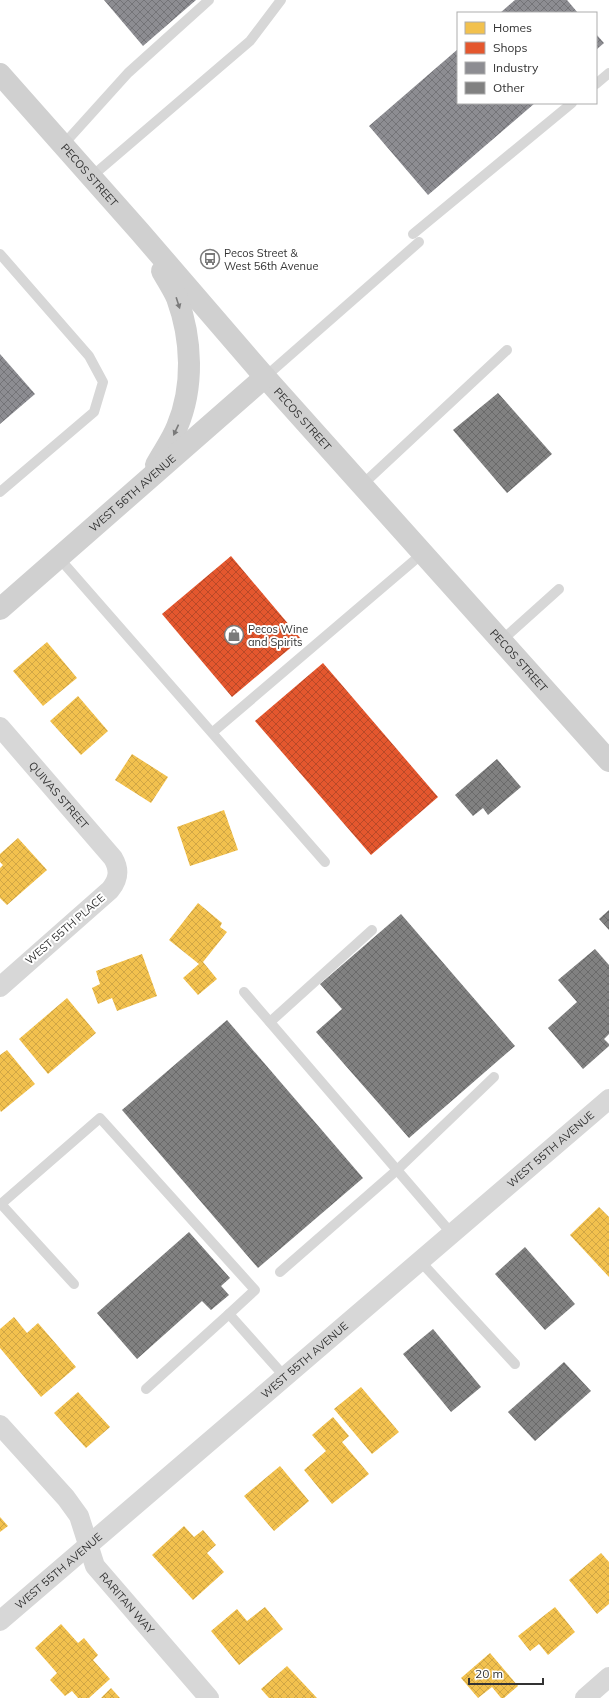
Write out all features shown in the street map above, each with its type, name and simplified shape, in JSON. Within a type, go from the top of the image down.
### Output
[{"type":"main road","name":"PECOS STREET","points":[[0,74],[140,232],[265,377],[609,761]]},
{"type":"main road","points":[[140,232],[176,297],[184,322],[190,367],[187,396],[178,427],[146,481]]},
{"type":"main road","name":"WEST 56TH AVENUE","points":[[0,609],[265,377]]},
{"type":"street","name":"QUIVAS STREET","points":[[0,727],[117,865]]},
{"type":"street","name":"WEST 55TH PLACE","points":[[0,987],[110,890],[116,883],[118,874],[117,865]]},
{"type":"street","name":"WEST 55TH AVENUE","points":[[0,1621],[609,1099]]},
{"type":"street","name":"RARITAN WAY","points":[[0,1425],[66,1498],[79,1516],[95,1566],[209,1698]]},
{"type":"street","points":[[585,1698],[609,1677]]},
{"type":"lane","points":[[63,145],[128,74],[209,0]]},
{"type":"lane","points":[[91,176],[250,41],[281,0]]},
{"type":"lane","points":[[597,83],[609,73]]},
{"type":"lane","points":[[265,377],[416,238],[571,104]]},
{"type":"lane","points":[[0,254],[89,356],[103,382],[94,412],[0,492]]},
{"type":"lane","points":[[362,485],[507,350]]},
{"type":"lane","points":[[213,732],[423,553]]},
{"type":"lane","points":[[59,558],[213,732],[325,862]]},
{"type":"lane","points":[[501,641],[559,590]]},
{"type":"lane","points":[[270,1022],[372,930]]},
{"type":"lane","points":[[244,992],[452,1234]]},
{"type":"lane","points":[[280,1272],[397,1170],[494,1077]]},
{"type":"lane","points":[[74,1284],[1,1204],[100,1118],[255,1290],[146,1389]]},
{"type":"lane","points":[[420,1262],[515,1364]]},
{"type":"lane","points":[[229,1314],[285,1377]]},
{"type":"building: Homes","points":[[47,642],[77,678],[43,706],[13,671]]},
{"type":"building: Homes","points":[[78,696],[108,731],[81,755],[50,721]]},
{"type":"building: Homes","points":[[132,754],[168,777],[151,803],[115,780]]},
{"type":"building: Homes","points":[[224,810],[238,850],[190,866],[177,827]]},
{"type":"building: Homes","points":[[18,838],[47,870],[7,905],[0,898],[0,868],[3,865],[0,862],[0,854]]},
{"type":"building: Homes","points":[[198,903],[222,923],[220,927],[227,932],[203,962],[217,979],[198,995],[183,978],[199,964],[169,940]]},
{"type":"building: Homes","points":[[142,954],[157,996],[117,1011],[112,998],[98,1004],[92,988],[100,984],[96,971]]},
{"type":"building: Homes","points":[[67,998],[96,1033],[48,1074],[19,1039]]},
{"type":"building: Homes","points":[[7,1050],[35,1084],[1,1112],[0,1055]]},
{"type":"building: Homes","points":[[599,1207],[609,1217],[609,1277],[570,1235]]},
{"type":"building: Homes","points":[[14,1317],[27,1333],[38,1323],[76,1367],[41,1397],[0,1348],[0,1329]]},
{"type":"building: Homes","points":[[361,1387],[399,1432],[372,1454],[334,1409]]},
{"type":"building: Homes","points":[[78,1392],[110,1427],[86,1448],[54,1413]]},
{"type":"building: Homes","points":[[333,1417],[349,1436],[342,1442],[369,1474],[332,1504],[304,1470],[326,1451],[312,1435]]},
{"type":"building: Homes","points":[[280,1466],[309,1501],[274,1531],[244,1496]]},
{"type":"building: Homes","points":[[0,1517],[8,1526],[0,1532]]},
{"type":"building: Homes","points":[[184,1526],[194,1537],[203,1530],[216,1545],[207,1553],[224,1572],[193,1600],[152,1555]]},
{"type":"building: Homes","points":[[601,1553],[609,1562],[609,1604],[597,1614],[569,1580]]},
{"type":"building: Homes","points":[[265,1607],[283,1629],[239,1665],[211,1631],[237,1609],[247,1621]]},
{"type":"building: Homes","points":[[555,1607],[575,1632],[548,1655],[539,1644],[530,1651],[518,1636]]},
{"type":"building: Homes","points":[[61,1624],[78,1643],[84,1638],[98,1655],[93,1660],[110,1679],[89,1698],[78,1698],[72,1691],[65,1696],[50,1680],[57,1673],[35,1648]]},
{"type":"building: Homes","points":[[490,1653],[518,1686],[504,1698],[501,1698],[492,1687],[478,1698],[461,1678]]},
{"type":"building: Homes","points":[[287,1666],[317,1698],[269,1698],[261,1689]]},
{"type":"building: Homes","points":[[111,1688],[120,1698],[101,1698]]},
{"type":"building: Shops","points":[[231,556],[301,639],[232,697],[162,614]]},
{"type":"building: Shops","points":[[323,663],[438,797],[371,855],[255,721]]},
{"type":"building: Industry","points":[[104,0],[196,0],[143,46]]},
{"type":"building: Industry","points":[[515,0],[567,0],[577,12],[501,12]]},
{"type":"building: Industry","points":[[597,35],[604,43],[597,49]]},
{"type":"building: Industry","points":[[457,50],[457,104],[534,104],[428,195],[369,126]]},
{"type":"building: Industry","points":[[0,354],[35,394],[0,424]]},
{"type":"building: Other","points":[[498,393],[552,454],[507,493],[453,430]]},
{"type":"building: Other","points":[[497,759],[521,787],[488,815],[483,808],[473,816],[455,795]]},
{"type":"building: Other","points":[[609,910],[609,930],[599,919]]},
{"type":"building: Other","points":[[401,914],[515,1046],[409,1138],[316,1032],[342,1009],[320,984]]},
{"type":"building: Other","points":[[595,949],[609,965],[609,1034],[604,1039],[609,1046],[583,1069],[548,1028],[577,1002],[558,980]]},
{"type":"building: Other","points":[[227,1020],[363,1178],[258,1268],[122,1110]]},
{"type":"building: Other","points":[[189,1232],[230,1278],[221,1286],[229,1295],[211,1310],[202,1301],[137,1359],[97,1313]]},
{"type":"building: Other","points":[[525,1247],[575,1304],[545,1330],[495,1274]]},
{"type":"building: Other","points":[[433,1329],[481,1387],[451,1412],[403,1354]]},
{"type":"building: Other","points":[[564,1362],[591,1391],[535,1441],[508,1412]]},
{"type":"place","name":"Pecos Street & West 56th Avenue","points":[[210,259]]},
{"type":"place","name":"Pecos Wine and Spirits","points":[[234,635]]}]
